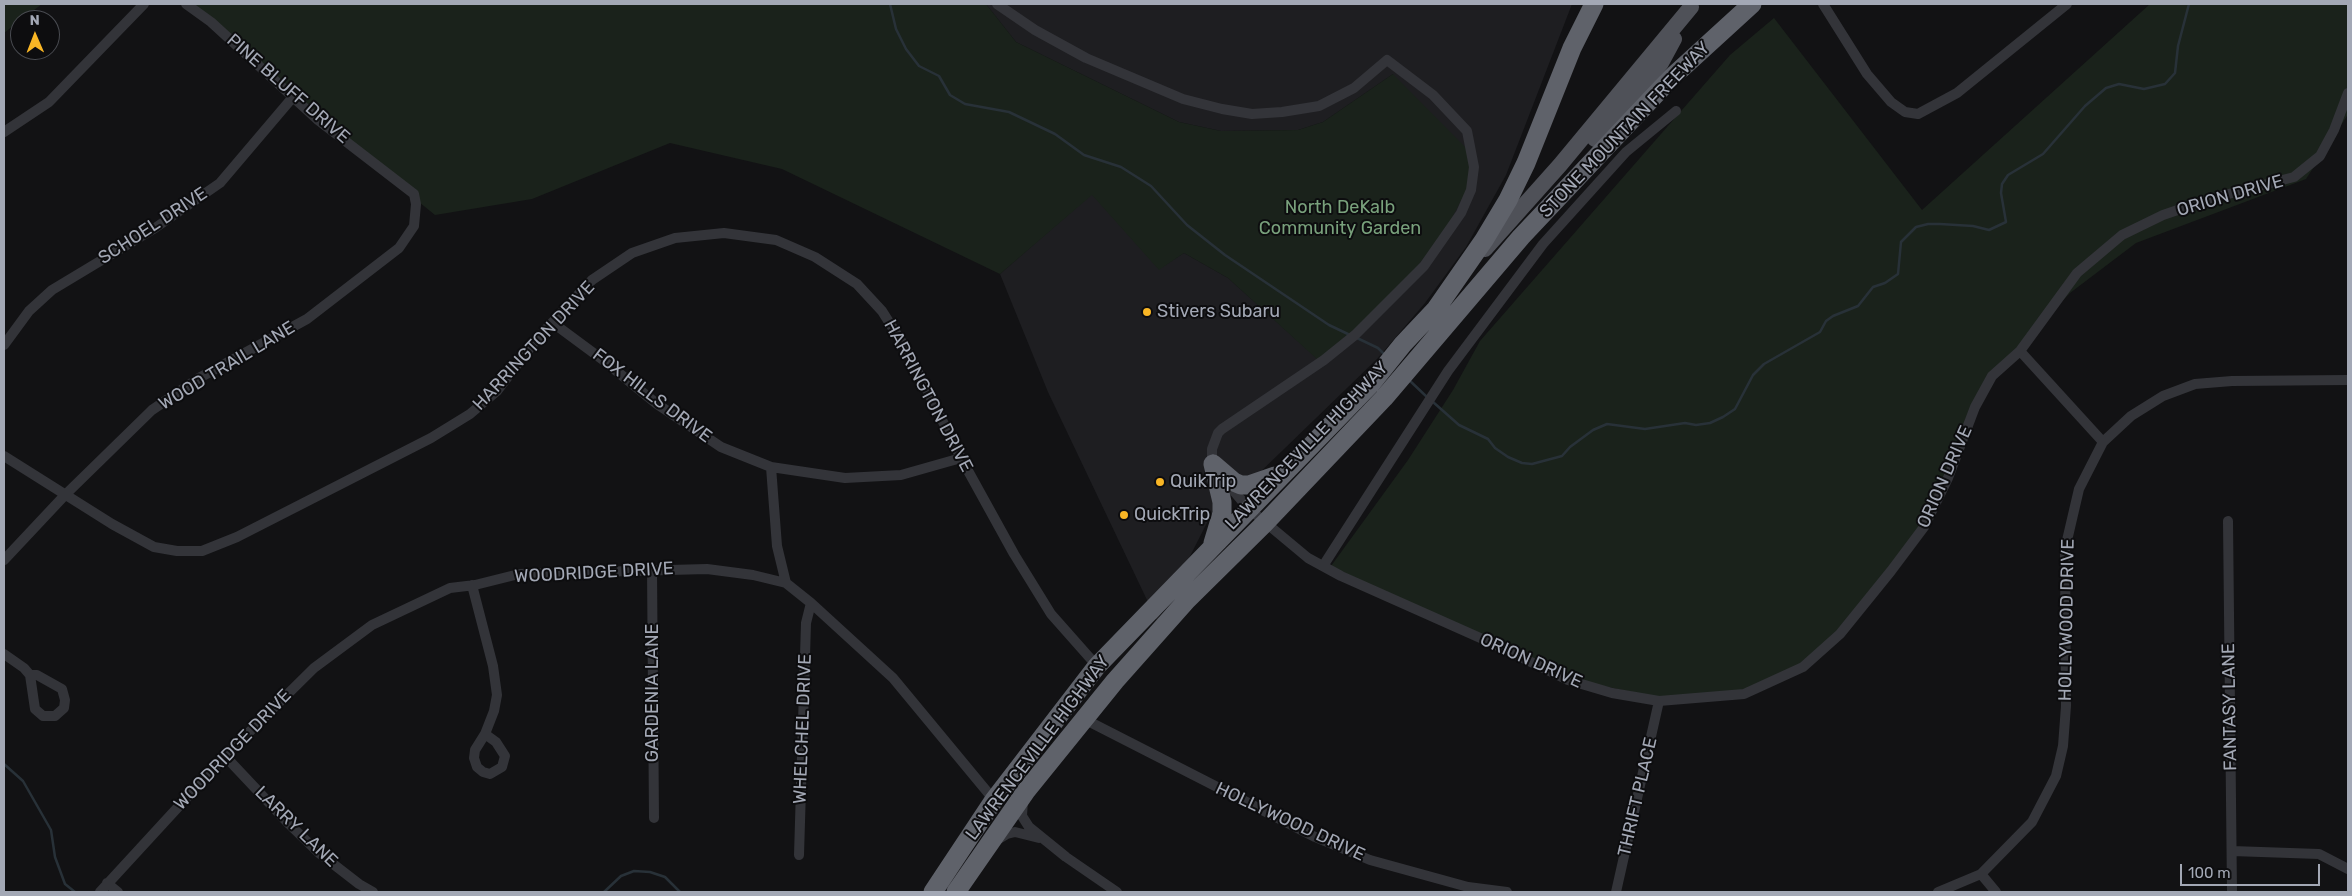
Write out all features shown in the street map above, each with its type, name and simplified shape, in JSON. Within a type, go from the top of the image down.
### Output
[{"type":"highway","points":[[1436,309],[1484,240],[1508,200],[1526,163],[1572,48],[1594,4]]},
{"type":"highway","name":"STONE MOUNTAIN FREEWAY","points":[[1521,237],[1671,78],[1752,4]]},
{"type":"highway","name":"LAWRENCEVILLE HIGHWAY","points":[[956,892],[1026,791],[1084,719],[1187,600],[1265,523],[1384,398],[1521,237]]},
{"type":"highway","name":"LAWRENCEVILLE HIGHWAY","points":[[932,892],[994,800],[1097,666],[1248,508],[1370,385],[1403,344],[1436,309]]},
{"type":"highway","points":[[1213,464],[1234,482],[1241,485],[1259,482],[1284,472]]},
{"type":"highway","points":[[1212,546],[1222,513],[1222,502],[1213,464]]},
{"type":"main road","name":"LAWRENCEVILLE HIGHWAY","points":[[1436,309],[1503,228],[1560,165],[1692,6]]},
{"type":"main road","name":"LAWRENCEVILLE HIGHWAY","points":[[1521,237],[1579,158],[1661,63],[1692,6]]},
{"type":"street","points":[[4,132],[49,102],[144,4]]},
{"type":"street","name":"PINE BLUFF DRIVE","points":[[186,4],[211,22],[318,120],[414,194]]},
{"type":"street","points":[[997,4],[1035,30],[1086,58],[1183,99],[1252,114],[1319,106],[1354,88],[1387,60],[1433,95],[1467,131],[1472,148],[1474,168],[1471,190],[1461,213],[1424,266],[1377,315],[1324,360],[1222,429],[1212,449],[1213,464]]},
{"type":"street","points":[[1823,4],[1867,74],[1891,102],[1905,112],[1918,114],[1958,93],[2067,4]]},
{"type":"street","name":"ORION DRIVE","points":[[1213,464],[1248,508],[1294,548],[1323,566],[1568,680],[1612,693],[1659,701],[1744,694],[1803,667],[1840,634],[1924,527],[1948,478],[1975,407],[1992,376],[2020,351],[2077,272],[2122,235],[2163,215],[2205,201],[2294,177],[2320,156],[2334,130],[2348,92]]},
{"type":"street","name":"SCHOEL DRIVE","points":[[4,345],[28,311],[52,290],[155,228],[220,184],[293,97]]},
{"type":"street","points":[[1323,566],[1448,371],[1543,244],[1626,152],[1676,110]]},
{"type":"street","name":"WOOD TRAIL LANE","points":[[4,560],[65,495],[152,410],[199,378],[307,319],[399,248],[414,226],[416,204],[414,194]]},
{"type":"street","name":"HARRINGTON DRIVE","points":[[4,456],[65,495],[154,547],[177,551],[202,551],[237,537],[431,438],[470,414],[497,391],[536,340],[592,280],[632,253],[675,238],[724,233],[776,240],[815,257],[857,284],[882,311],[908,352],[1014,554],[1050,614],[1097,666]]},
{"type":"street","name":"FOX HILLS DRIVE","points":[[553,323],[603,360],[657,404],[721,448],[772,467],[845,478],[901,475],[962,458]]},
{"type":"street","points":[[2020,351],[2104,442]]},
{"type":"street","name":"HOLLYWOOD DRIVE","points":[[1938,892],[1981,874],[2032,822],[2056,776],[2063,746],[2066,706],[2065,549],[2079,489],[2104,442],[2131,416],[2163,396],[2194,384],[2232,380],[2348,380]]},
{"type":"street","points":[[772,467],[777,546],[786,583]]},
{"type":"street","name":"FANTASY LANE","points":[[2228,521],[2232,892]]},
{"type":"street","name":"GARDENIA LANE","points":[[652,569],[654,818]]},
{"type":"street","name":"WOODRIDGE DRIVE","points":[[100,892],[225,756],[314,668],[372,625],[450,588],[519,574],[707,569],[753,575],[786,583],[811,603],[893,678],[994,800]]},
{"type":"street","points":[[472,585],[487,640],[497,688],[496,703],[485,734]]},
{"type":"street","name":"WHELCHEL DRIVE","points":[[799,855],[806,623],[811,603]]},
{"type":"street","points":[[4,654],[24,668],[30,676]]},
{"type":"street","name":"THRIFT PLACE","points":[[1616,892],[1659,701]]},
{"type":"street","name":"HOLLYWOOD DRIVE","points":[[1084,719],[1315,837],[1370,860],[1458,884],[1507,892]]},
{"type":"street","name":"LARRY LANE","points":[[225,756],[319,853],[359,884],[373,892]]},
{"type":"street","points":[[1026,791],[1022,808],[1024,821],[1042,839],[1117,892]]},
{"type":"street","points":[[987,848],[1001,837],[1011,833],[1023,833],[1042,839]]},
{"type":"street","points":[[2232,851],[2319,854],[2348,869]]},
{"type":"street","points":[[1981,874],[1996,892]]},
{"type":"street","points":[[107,883],[118,892]]},
{"type":"shaded area","points":[[986,4],[1572,4],[1506,175],[1466,247],[1425,303],[1377,359],[1251,481],[1214,509],[1157,621],[1048,392],[1000,274],[1092,194],[1159,269],[1184,253],[1228,278],[1320,361],[1393,74],[1323,122],[1298,130],[1221,131],[1179,122],[1016,42]]},
{"type":"green space","points":[[4,4],[42,4],[34,10],[10,10],[10,28],[4,33]]},
{"type":"green space","name":"North DeKalb Community Garden","points":[[188,4],[986,4],[1016,42],[1179,122],[1221,131],[1298,130],[1323,122],[1393,74],[1469,151],[1470,184],[1442,236],[1407,279],[1356,330],[1319,361],[1228,278],[1184,253],[1159,270],[1092,195],[1000,274],[782,169],[670,143],[532,199],[435,215],[297,103]]},
{"type":"green space","points":[[2150,4],[2348,4],[2347,116],[2306,179],[2136,243],[2070,293],[1986,380],[1933,515],[1844,633],[1796,671],[1747,696],[1656,697],[1551,675],[1331,566],[1408,460],[1453,390],[1480,341],[1730,55],[1774,18],[1922,210]]},
{"type":"waterway","points":[[890,4],[896,29],[906,49],[919,66],[939,76],[950,95],[965,104],[1009,112],[1055,134],[1084,155],[1121,167],[1151,186],[1187,225],[1225,255],[1329,325],[1350,335]]},
{"type":"waterway","points":[[1433,402],[1459,425],[1488,439],[1495,448],[1508,457],[1522,463],[1532,464],[1562,456],[1570,447],[1593,430],[1607,424],[1645,429],[1685,423],[1696,425],[1710,423],[1723,417],[1735,409],[1753,375],[1764,364],[1820,332],[1826,321],[1833,316],[1858,306],[1873,287],[1885,283],[1898,274],[1901,242],[1916,227],[1940,224],[1973,226],[1989,230],[2006,222],[2001,193],[2002,184],[2008,175],[2043,154],[2085,106],[2106,88],[2119,84],[2144,89],[2165,84],[2175,73],[2178,46],[2189,4]]},
{"type":"waterway","points":[[1357,338],[1378,348],[1384,354]]},
{"type":"waterway","points":[[1409,380],[1427,397]]},
{"type":"waterway","points":[[4,764],[23,781],[51,830],[55,857],[65,884],[75,892]]},
{"type":"waterway","points":[[604,892],[621,876],[634,871],[650,872],[665,877],[680,892]]},
{"type":"place","name":"Stivers Subaru","points":[[1147,312]]},
{"type":"place","name":"QuikTrip","points":[[1160,482]]},
{"type":"place","name":"QuickTrip","points":[[1124,515]]}]
